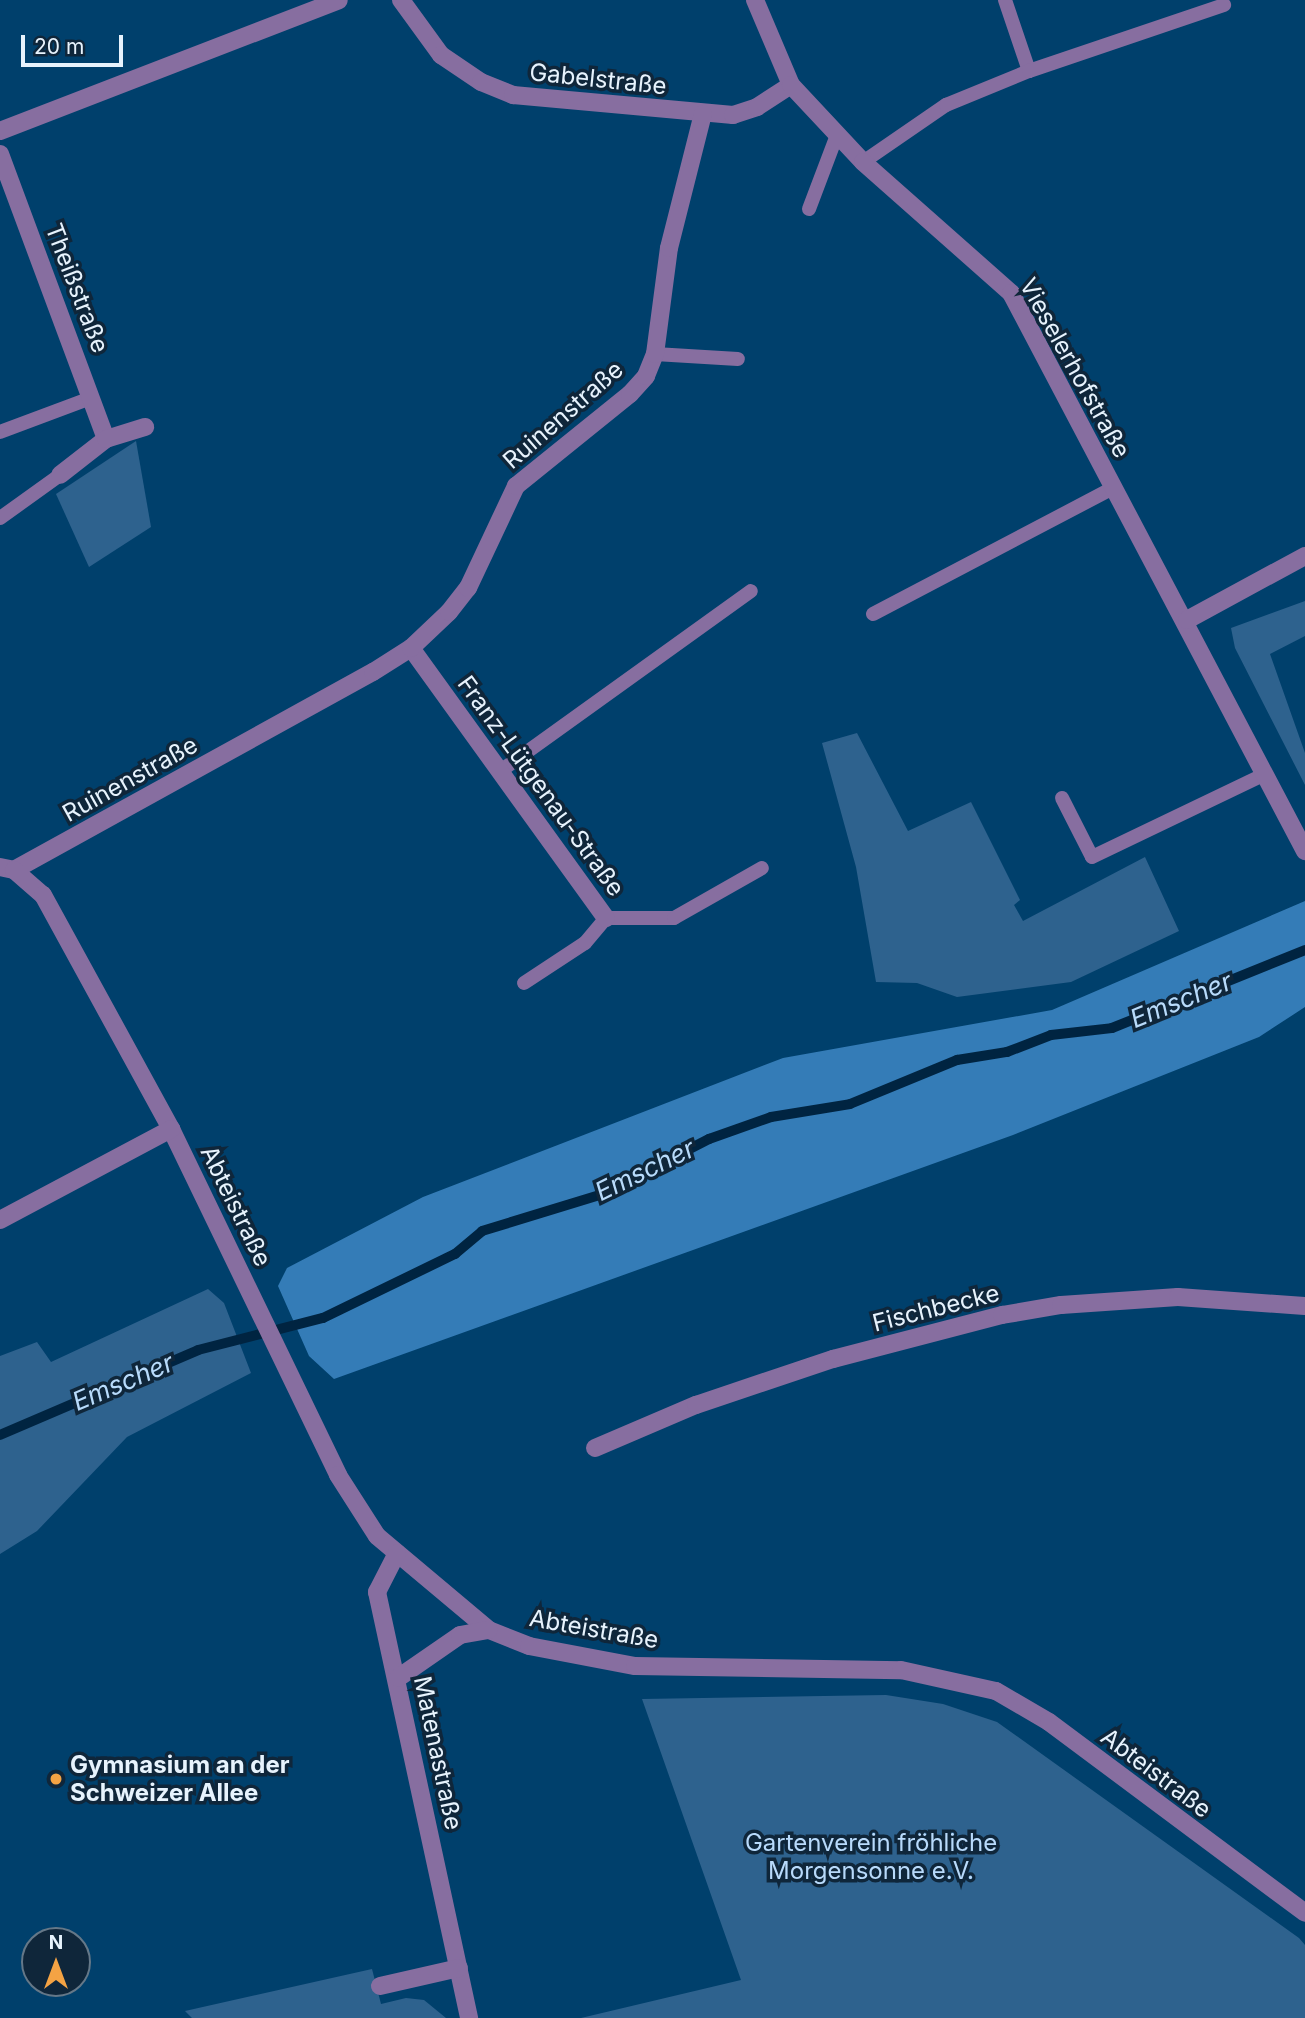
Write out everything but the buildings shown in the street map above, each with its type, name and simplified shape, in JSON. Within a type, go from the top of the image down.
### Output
[{"type":"street","points":[[0,131],[339,0]]},
{"type":"street","name":"Gabelstraße","points":[[401,0],[441,55],[481,82],[513,94],[704,114]]},
{"type":"street","name":"Vieselerhofstraße","points":[[755,0],[791,85],[863,162],[1011,293],[1113,488],[1187,620],[1305,851]]},
{"type":"street","points":[[704,114],[733,115],[757,107],[791,85]]},
{"type":"street","name":"Ruinenstraße","points":[[7,869],[411,648],[468,589],[516,486],[630,394],[655,354],[669,248],[704,114]]},
{"type":"street","name":"Theißstraße","points":[[0,153],[106,439]]},
{"type":"street","points":[[60,475],[106,439],[145,427]]},
{"type":"street","points":[[1187,620],[1305,556]]},
{"type":"street","name":"Franz-Lütgenau-Straße","points":[[411,648],[606,918]]},
{"type":"street","name":"Abteistraße","points":[[7,869],[43,895],[170,1129],[338,1475],[377,1536],[489,1630],[529,1646],[635,1666],[901,1670],[996,1691],[1049,1722],[1305,1913]]},
{"type":"street","name":"Abteistraße","points":[[0,1220],[170,1129]]},
{"type":"street","name":"Fischbecke","points":[[595,1448],[696,1405],[833,1359],[1002,1315],[1178,1297],[1305,1306]]},
{"type":"street","name":"Matenastraße","points":[[397,1553],[377,1592],[398,1678],[469,2018]]},
{"type":"street","points":[[398,1678],[460,1635],[489,1630]]},
{"type":"street","points":[[380,1986],[459,1968]]},
{"type":"lane","points":[[1005,0],[1029,71]]},
{"type":"lane","points":[[863,162],[946,105],[1029,71],[1224,5]]},
{"type":"lane","points":[[809,209],[837,135]]},
{"type":"lane","points":[[655,354],[738,359]]},
{"type":"lane","points":[[0,432],[91,398]]},
{"type":"lane","points":[[0,518],[60,475]]},
{"type":"lane","points":[[873,614],[1113,488]]},
{"type":"lane","points":[[499,772],[751,591]]},
{"type":"lane","points":[[1062,798],[1092,857],[1265,774]]},
{"type":"lane","name":"Franz-Lütgenau-Straße","points":[[606,918],[674,919],[762,868]]},
{"type":"lane","points":[[524,983],[585,943],[606,918]]},
{"type":"green space","points":[[136,441],[151,527],[89,567],[56,494]]},
{"type":"green space","points":[[1305,601],[1305,636],[1270,654],[1305,753],[1305,785],[1235,648],[1231,628]]},
{"type":"green space","points":[[857,733],[908,831],[971,802],[1020,900],[1014,905],[1023,921],[1145,857],[1179,931],[1071,982],[957,997],[917,983],[876,982],[856,867],[822,743]]},
{"type":"green space","points":[[208,1289],[224,1303],[251,1373],[127,1437],[37,1531],[0,1554],[0,1356],[37,1342],[51,1362]]},
{"type":"green space","name":"Gartenverein fröhliche Morgensonne e.V.","points":[[886,1695],[943,1704],[997,1722],[1299,1938],[1305,1945],[1305,2018],[581,2018],[741,1980],[642,1699]]},
{"type":"green space","points":[[372,1969],[381,2004],[406,1998],[424,2000],[446,2018],[192,2018],[185,2011]]},
{"type":"shaded area","points":[[1305,901],[1305,1007],[1259,1037],[1013,1135],[334,1379],[309,1356],[278,1286],[287,1268],[423,1197],[783,1058],[1052,1010]]},
{"type":"waterway","name":"Emscher","points":[[0,1435],[198,1350],[323,1318],[455,1254],[482,1231],[600,1195],[709,1139],[771,1117],[850,1104],[957,1060],[1007,1052],[1051,1035],[1112,1028],[1305,950]]},
{"type":"place","name":"Gymnasium an der Schweizer Allee","points":[[56,1779]]}]
